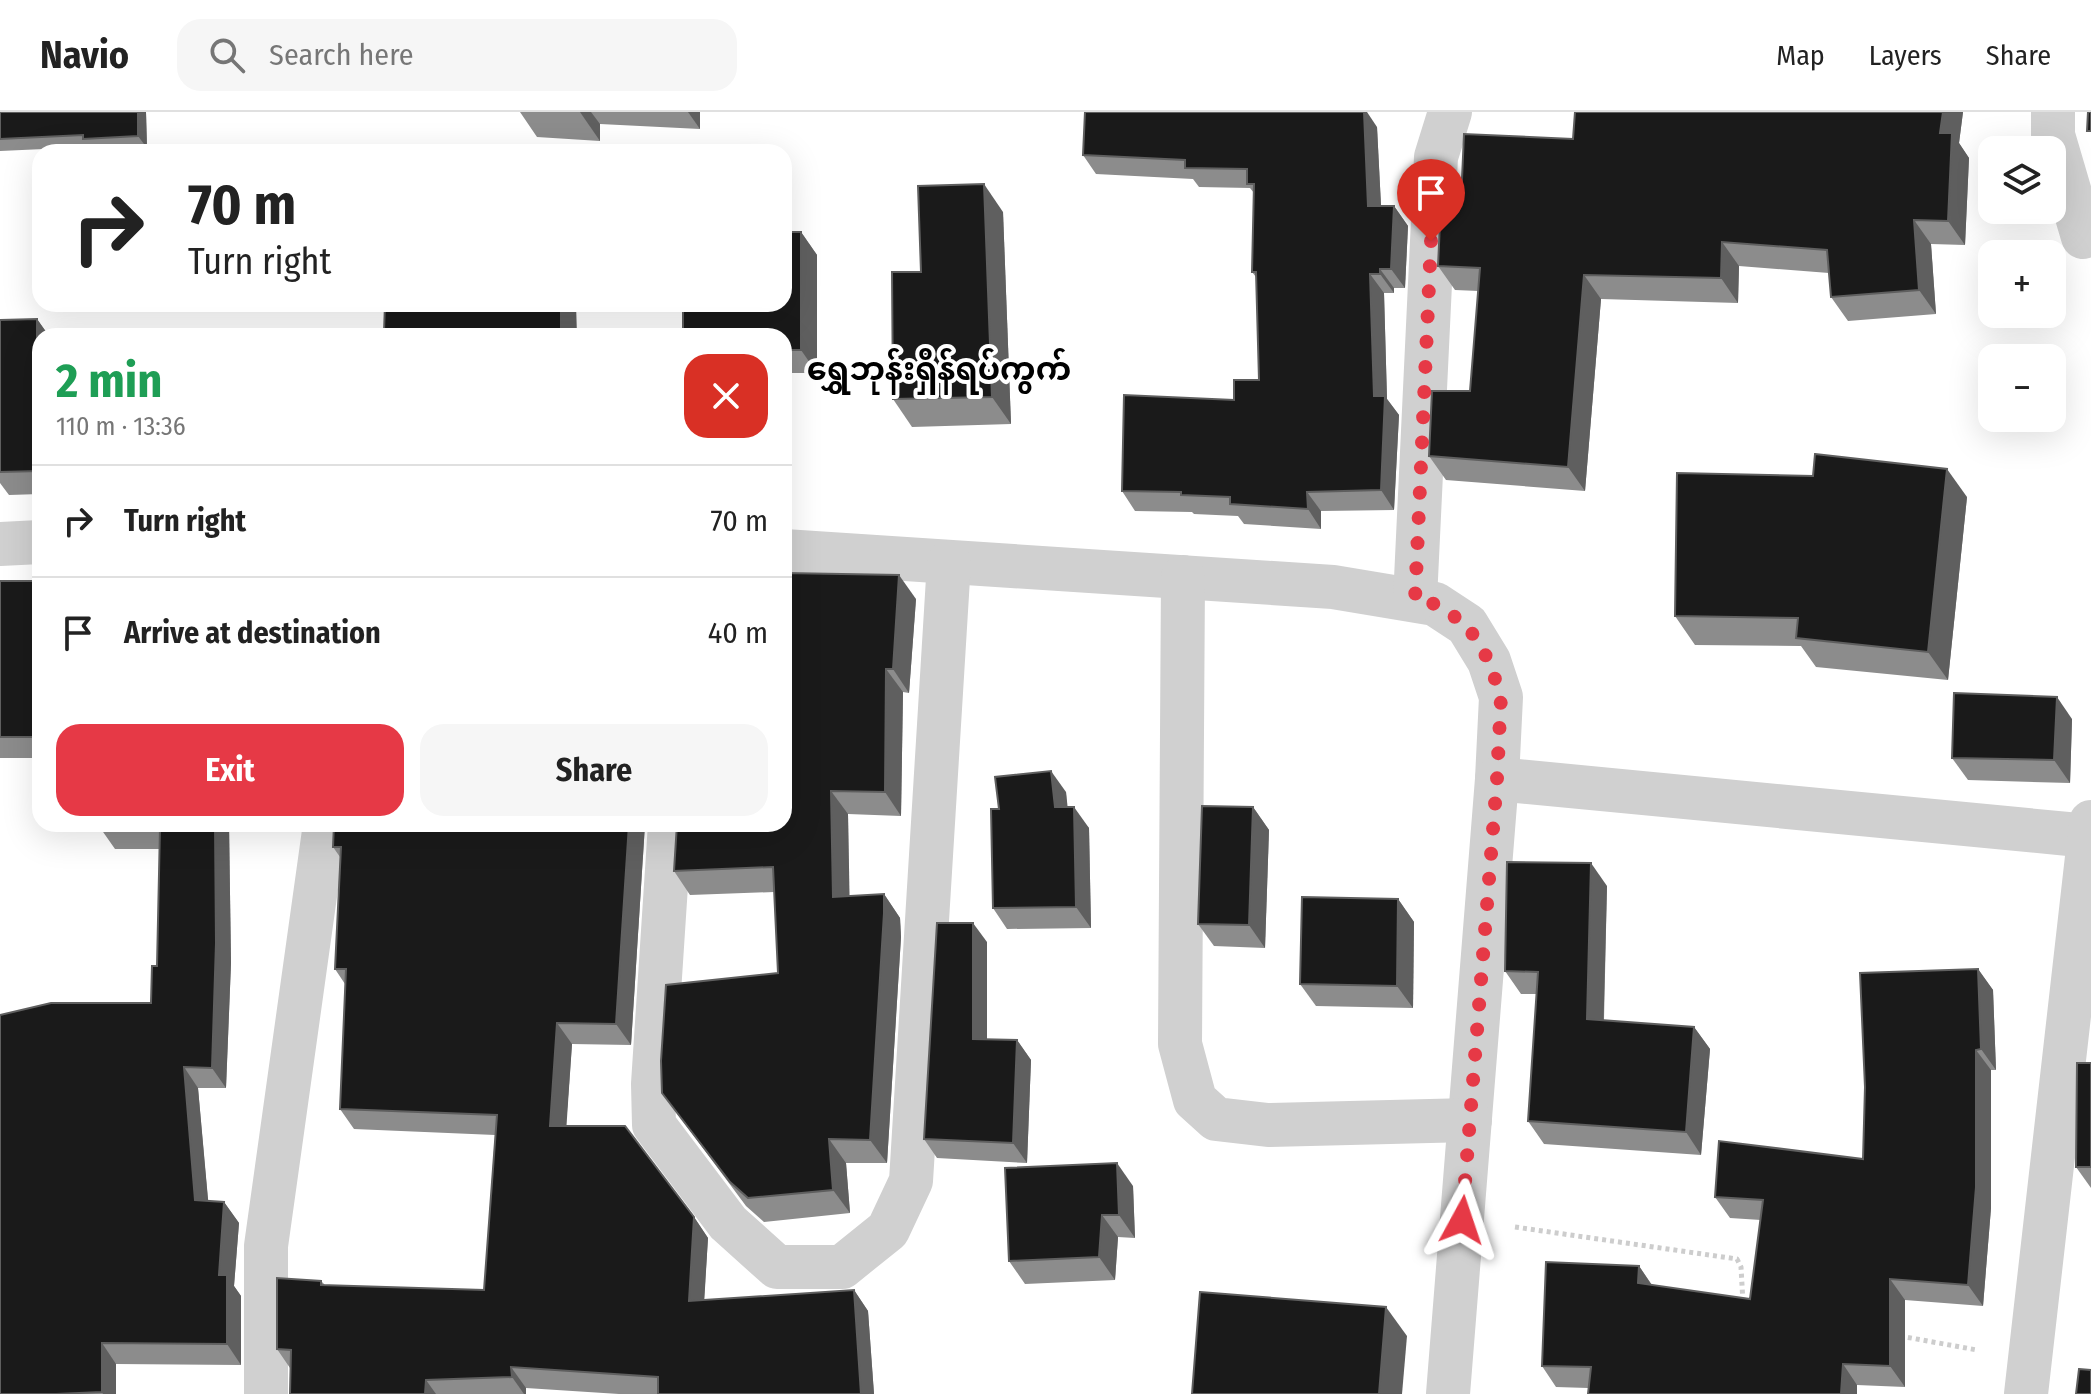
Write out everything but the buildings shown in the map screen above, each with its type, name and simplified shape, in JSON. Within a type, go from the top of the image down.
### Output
[{"type":"street","points":[[1415,600],[1436,157],[1450,112]]},
{"type":"street","points":[[2053,112],[2053,135],[2088,248]]},
{"type":"street","points":[[0,544],[32,542]]},
{"type":"street","points":[[792,552],[1333,587],[1435,604],[1467,625],[1489,661],[1501,697],[1448,1394]]},
{"type":"street","points":[[669,832],[653,1084],[654,1125],[728,1223],[777,1267],[842,1267],[888,1230],[911,1181],[949,562]]},
{"type":"street","points":[[1183,577],[1180,1044],[1195,1100],[1216,1119],[1268,1125],[1470,1120]]},
{"type":"street","points":[[1497,779],[2090,829],[2028,1377]]},
{"type":"street","points":[[266,1394],[266,1246],[324,832]]},
{"type":"path","points":[[1462,1220],[1737,1259],[1741,1267],[1743,1304],[1748,1310]]},
{"type":"path","points":[[1889,1334],[2028,1377]]},
{"type":"district","name":"ရွှေဘုန်းရှိန်ရပ်ကွက်","points":[[939,369]]},
{"type":"route","points":[[1431,241],[1415,600],[1435,604],[1467,625],[1489,661],[1501,697],[1462,1220]]}]
